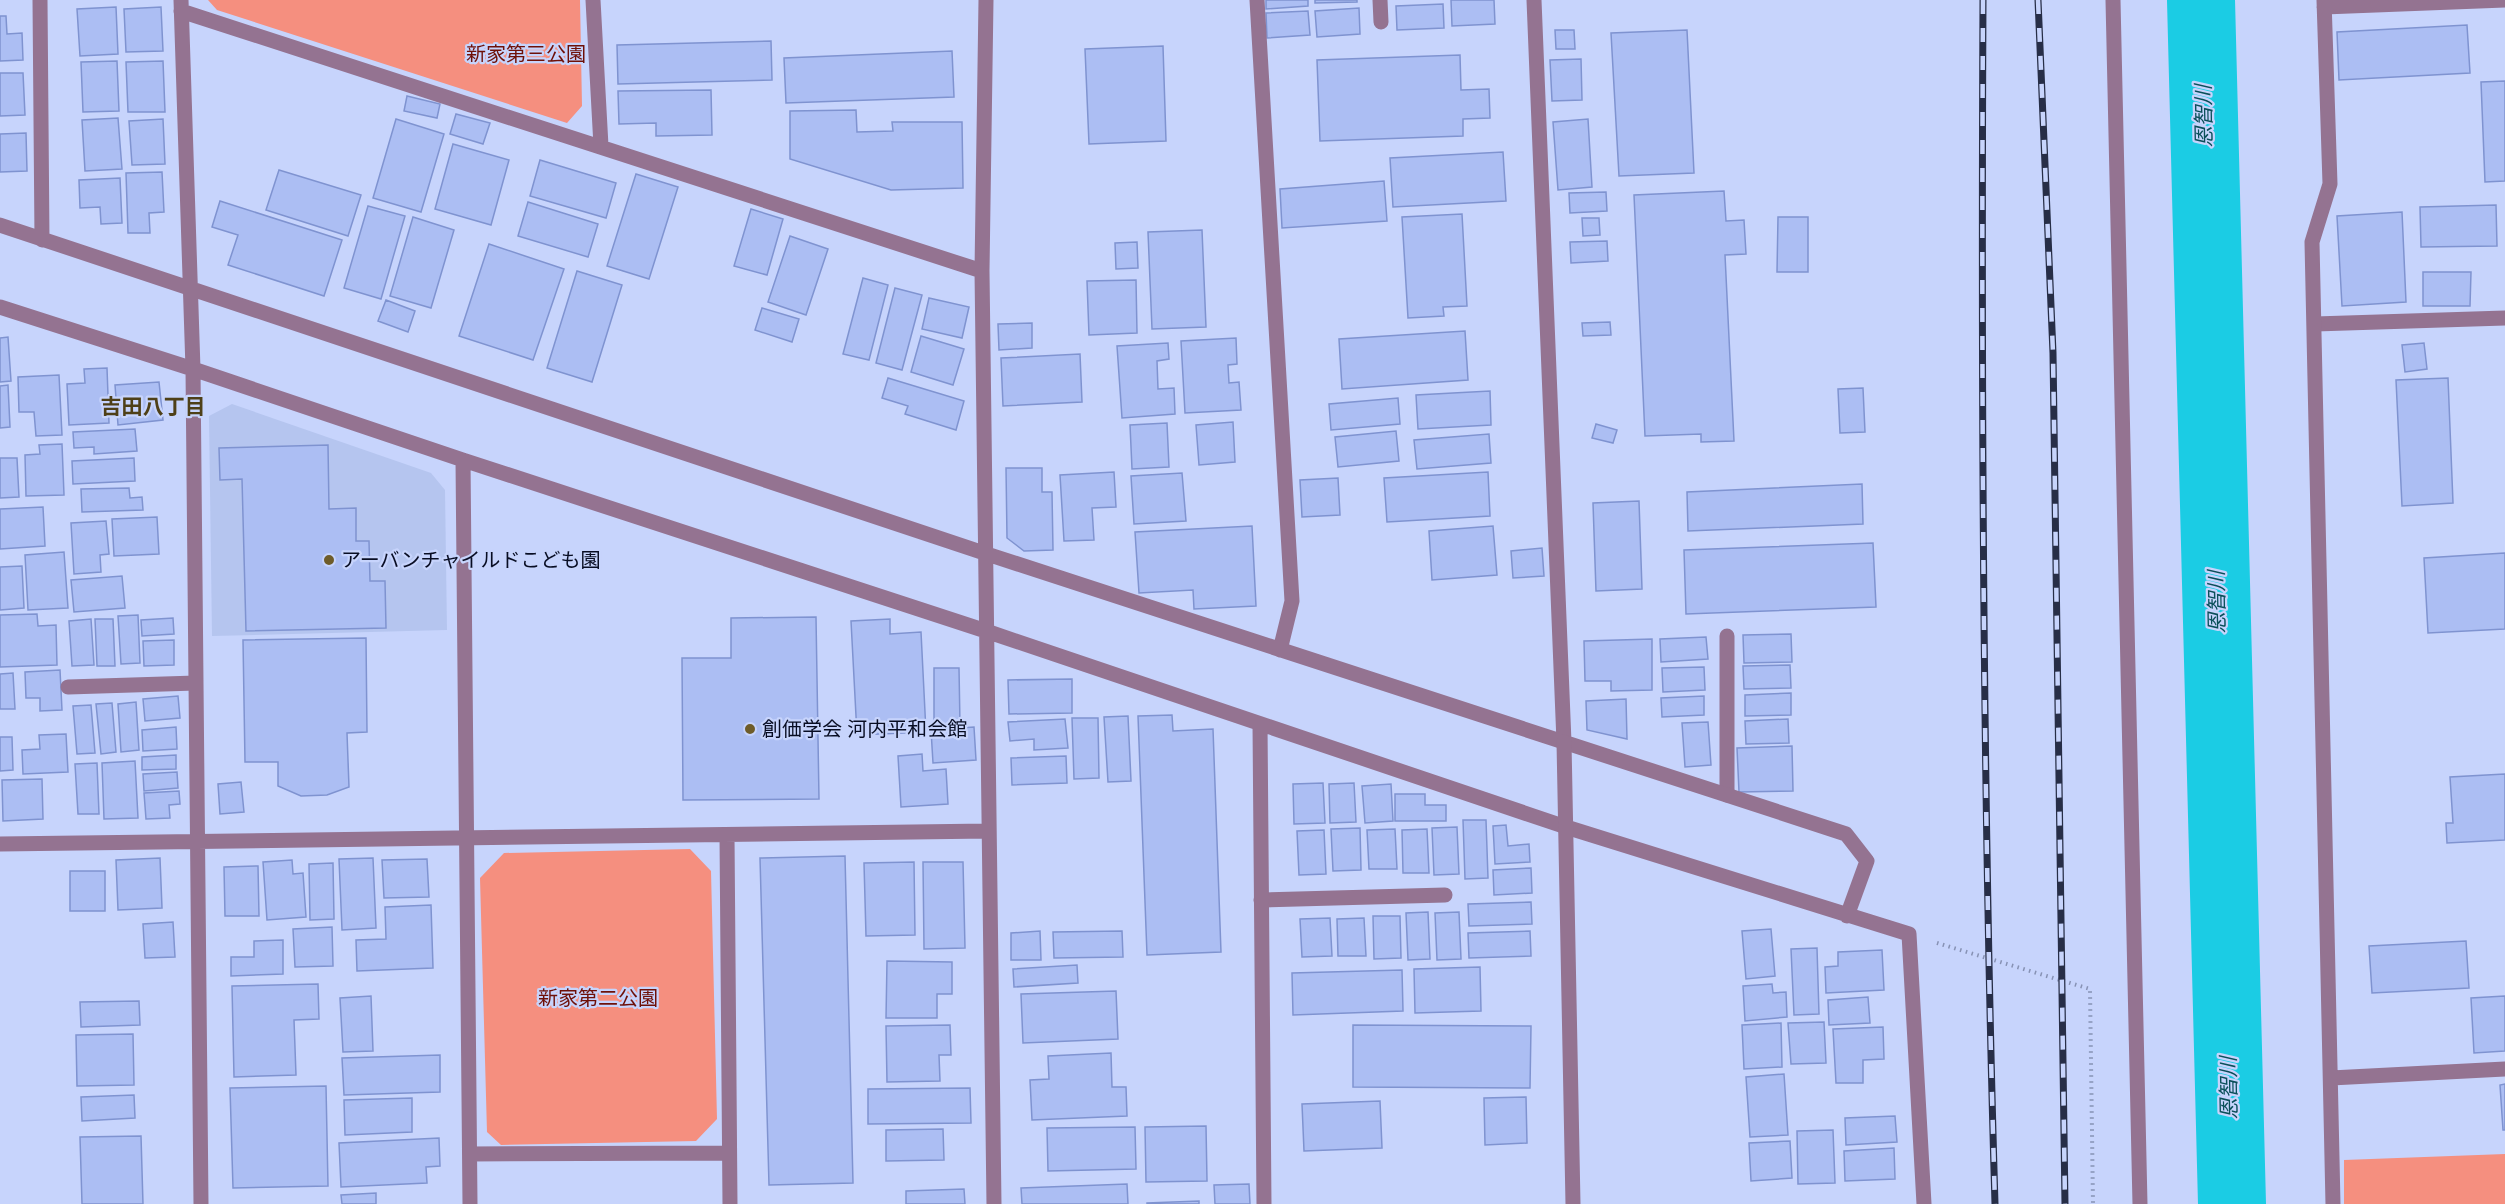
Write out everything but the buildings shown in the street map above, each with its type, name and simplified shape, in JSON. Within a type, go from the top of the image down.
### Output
[{"type":"street","points":[[40,0],[42,240]]},
{"type":"street","points":[[593,0],[601,146]]},
{"type":"street","points":[[987,0],[981,271],[987,554],[988,831],[994,1204]]},
{"type":"street","points":[[1257,0],[1292,601],[1281,650]]},
{"type":"street","points":[[1380,0],[1381,22]]},
{"type":"street","points":[[1534,0],[1564,742],[1573,1204]]},
{"type":"street","points":[[2113,0],[2140,1204]]},
{"type":"street","points":[[2333,1204],[2312,242],[2330,184],[2324,3],[2505,0]]},
{"type":"street","points":[[201,1204],[193,369],[181,5],[981,271]]},
{"type":"street","points":[[0,225],[189,290],[987,554],[1846,834],[1868,861],[1847,916]]},
{"type":"street","points":[[0,308],[193,369],[986,631],[1566,827],[1909,934],[1924,1204]]},
{"type":"street","points":[[2315,324],[2505,318]]},
{"type":"street","points":[[463,460],[470,1204]]},
{"type":"street","points":[[1726,636],[1727,795]]},
{"type":"street","points":[[68,687],[196,683]]},
{"type":"street","points":[[1260,724],[1264,1204]]},
{"type":"street","points":[[0,844],[988,831]]},
{"type":"street","points":[[727,835],[730,1204]]},
{"type":"street","points":[[1262,900],[1445,895]]},
{"type":"street","points":[[2331,1078],[2505,1069]]},
{"type":"street","points":[[470,1154],[729,1154]]},
{"type":"path","points":[[1909,934],[2090,989],[2093,1204]]},
{"type":"shaded area","name":"アーバンチャイルドこども園","points":[[232,404],[431,473],[445,490],[447,630],[212,636],[209,416]]},
{"type":"green space","name":"新家第三公園","points":[[208,0],[580,0],[582,106],[567,123],[217,10]]},
{"type":"green space","name":"新家第二公園","points":[[690,849],[711,871],[717,1119],[696,1141],[501,1145],[487,1132],[480,878],[504,853]]},
{"type":"green space","points":[[2505,1154],[2505,1204],[2344,1204],[2344,1160]]},
{"type":"waterway","name":"恩智川","points":[[2201,0],[2232,1204]]},
{"type":"railway","points":[[1983,0],[1984,602],[1995,1204]]},
{"type":"railway","points":[[2038,0],[2053,353],[2065,1204]]},
{"type":"place","name":"アーバンチャイルドこども園","points":[[329,560]]},
{"type":"place","name":"創価学会 河内平和会館","points":[[750,729]]},
{"type":"district","name":"吉田八丁目","points":[[153,407]]}]
